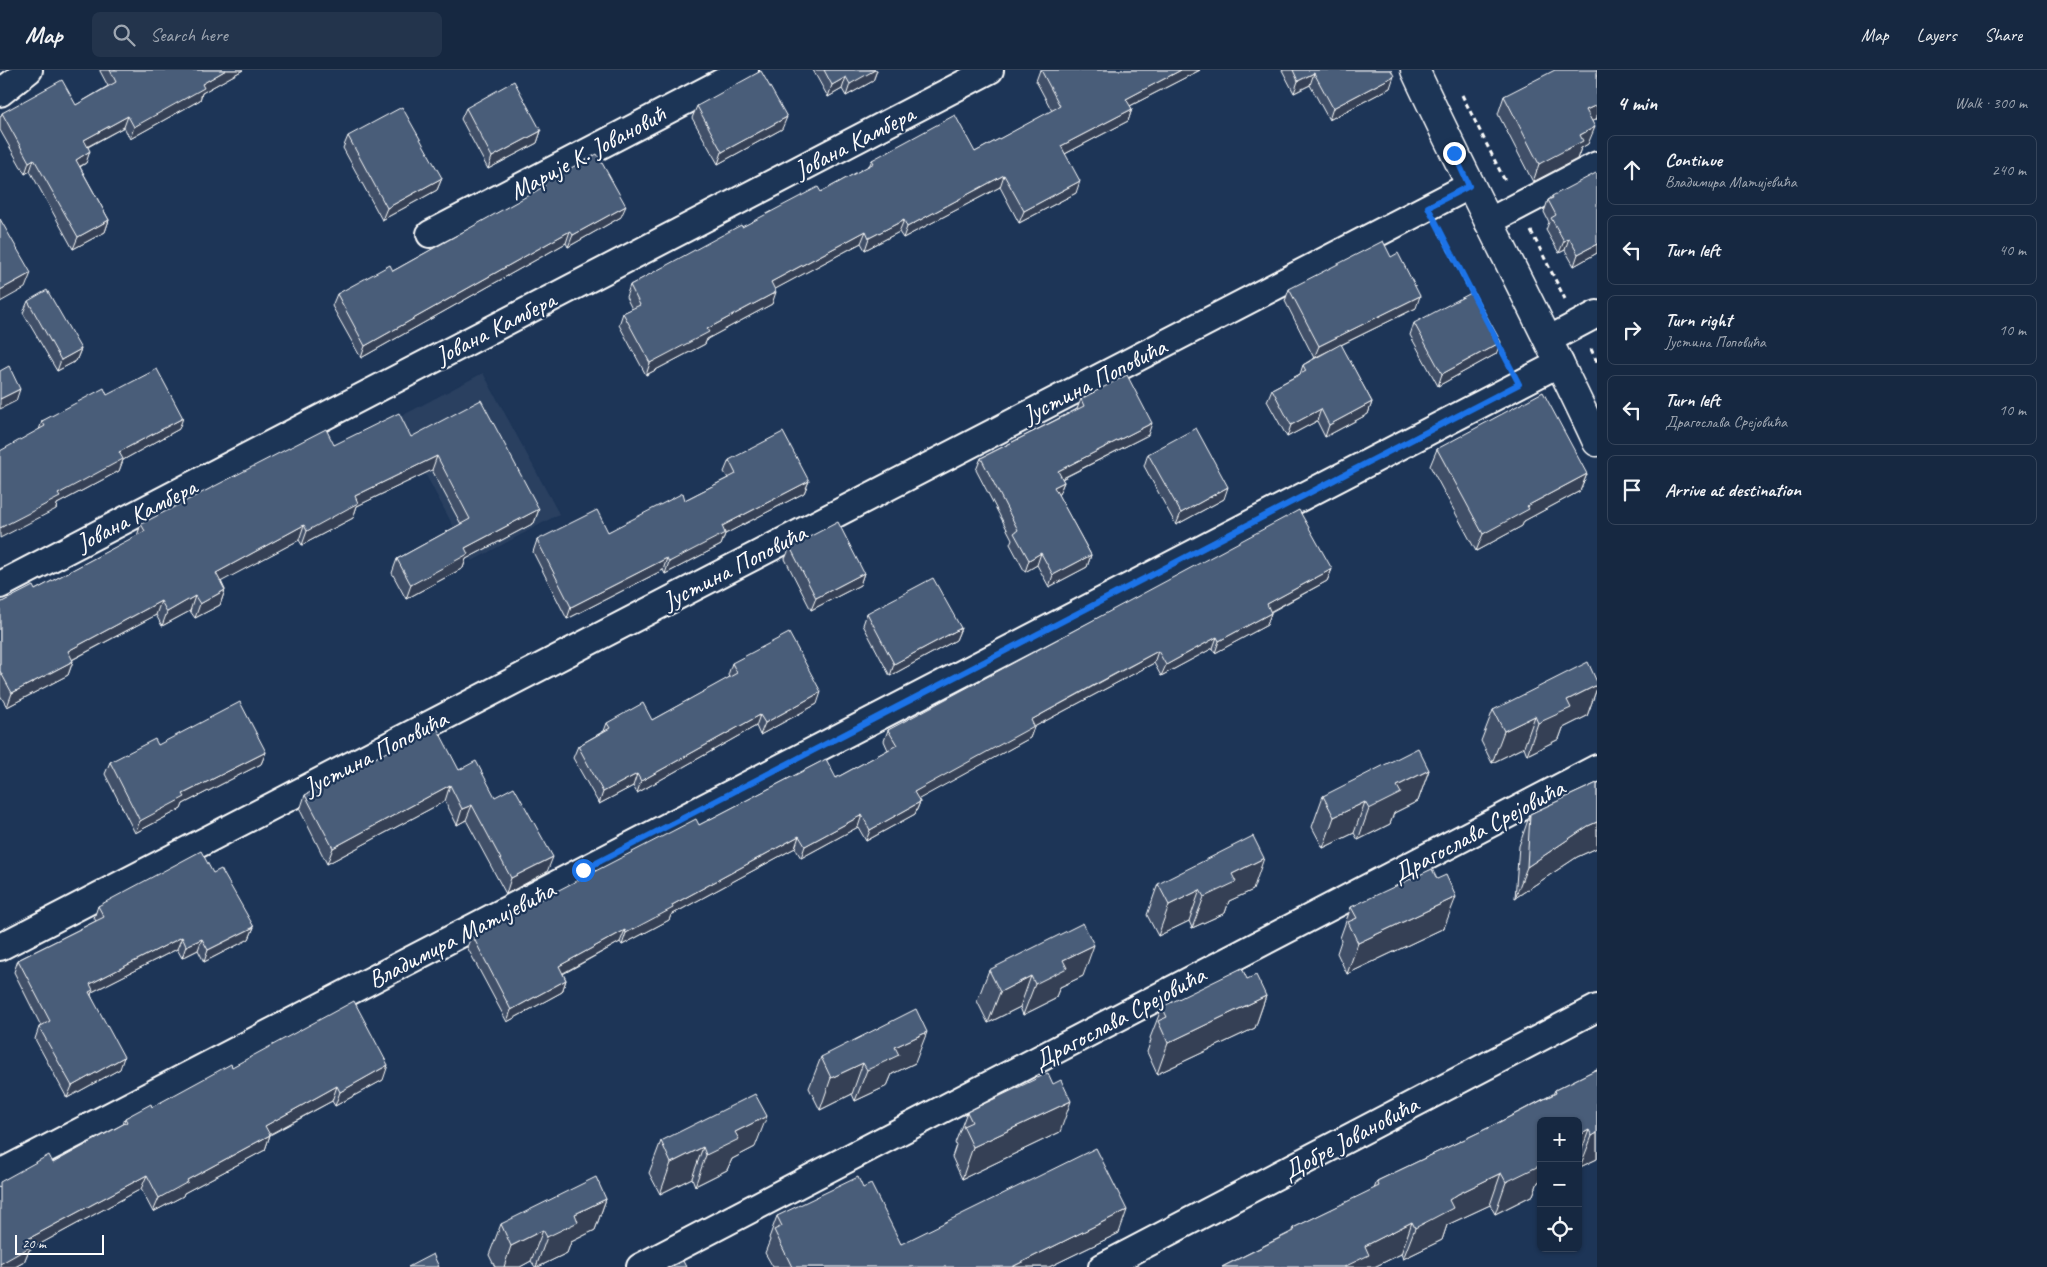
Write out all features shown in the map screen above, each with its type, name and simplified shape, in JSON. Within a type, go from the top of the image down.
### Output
[{"type":"street","points":[[0,93],[30,70]]},
{"type":"street","name":"Марије К. Јовановић","points":[[430,234],[745,70]]},
{"type":"street","name":"Јована Камбера","points":[[0,585],[990,70]]},
{"type":"street","points":[[1415,70],[1469,186],[1554,352],[1597,442]]},
{"type":"street","points":[[1488,222],[1597,164]]},
{"type":"street","name":"Јустина Поповића","points":[[0,947],[1469,186]]},
{"type":"street","name":"Владимира Матијевића","points":[[0,1173],[1519,384],[1597,314]]},
{"type":"street","name":"Драгослава Срејовића","points":[[640,1267],[1597,768]]},
{"type":"street","name":"Добре Јовановића","points":[[1102,1267],[1597,1008]]},
{"type":"path","points":[[1428,207],[1473,296]]},
{"type":"path","points":[[1496,340],[1519,384]]},
{"type":"shaded area","points":[[483,373],[559,514],[472,561],[396,419]]},
{"type":"building","points":[[110,70],[226,70],[202,84],[204,88],[134,127],[128,116],[84,140],[90,151],[76,160],[109,220],[78,237],[34,159],[29,162],[2,113],[62,80],[76,105],[116,82]]},
{"type":"building","points":[[824,70],[875,70],[850,84],[846,77],[832,85]]},
{"type":"building","points":[[1041,70],[1181,70],[1126,99],[1132,109],[1061,146],[1080,181],[1024,211],[1004,175],[907,227],[904,220],[869,238],[866,231],[771,282],[776,292],[707,329],[709,332],[650,363],[623,313],[640,305],[630,285],[741,225],[742,227],[818,187],[821,192],[874,163],[872,160],[955,115],[975,152],[1060,106]]},
{"type":"building","points":[[1293,70],[1391,70],[1394,76],[1333,108],[1314,73],[1298,81]]},
{"type":"building","points":[[1555,70],[1597,70],[1597,105],[1586,110],[1595,127],[1580,135],[1583,141],[1539,164],[1504,96]]},
{"type":"building","points":[[761,71],[787,117],[722,152],[697,106]]},
{"type":"building","points":[[514,81],[541,131],[492,157],[466,108]]},
{"type":"building","points":[[402,107],[442,178],[387,208],[348,136]]},
{"type":"building","points":[[597,154],[626,206],[573,235],[570,231],[365,346],[337,294],[390,265],[393,271],[545,186],[543,183]]},
{"type":"building","points":[[1596,173],[1597,244],[1578,254],[1569,238],[1564,241],[1551,218],[1556,215],[1548,200],[1553,198],[1552,196]]},
{"type":"building","points":[[0,219],[31,273],[0,290]]},
{"type":"building","points":[[1383,241],[1391,257],[1398,253],[1420,296],[1319,346],[1289,289]]},
{"type":"building","points":[[47,290],[81,349],[61,360],[28,301]]},
{"type":"building","points":[[1473,292],[1501,342],[1442,374],[1414,323]]},
{"type":"building","points":[[1341,344],[1372,402],[1329,425],[1321,409],[1291,425],[1272,389],[1306,371],[1303,365]]},
{"type":"building","points":[[9,366],[20,389],[0,399],[0,371]]},
{"type":"building","points":[[157,369],[183,418],[119,452],[123,459],[58,494],[60,497],[0,528],[0,451],[45,426],[42,421],[104,388],[107,395]]},
{"type":"building","points":[[1127,375],[1152,423],[1058,471],[1064,482],[1054,487],[1091,555],[1053,575],[1041,553],[1029,560],[1014,533],[1018,530],[981,458],[1084,406],[1081,399]]},
{"type":"building","points":[[1543,392],[1587,474],[1527,506],[1529,509],[1483,534],[1437,449]]},
{"type":"building","points":[[481,400],[539,509],[465,548],[468,554],[411,585],[397,559],[470,519],[437,456],[355,496],[358,503],[307,531],[304,525],[216,573],[225,590],[200,604],[195,596],[167,612],[161,601],[68,651],[73,661],[12,693],[0,671],[0,603],[33,586],[35,590],[145,531],[141,524],[326,429],[334,445],[399,413],[411,437]]},
{"type":"building","points":[[1196,428],[1228,487],[1181,513],[1148,454]]},
{"type":"building","points":[[783,432],[809,481],[722,526],[725,533],[669,562],[667,558],[571,607],[537,540],[597,510],[608,532],[683,493],[685,500],[736,474],[729,460]]},
{"type":"building","points":[[1299,510],[1332,569],[1267,604],[1271,613],[1219,641],[1217,637],[1166,665],[1158,651],[1098,683],[1031,720],[1034,726],[914,792],[920,802],[870,830],[862,815],[805,846],[799,836],[672,905],[673,908],[626,933],[625,930],[559,966],[566,980],[511,1010],[472,935],[696,819],[699,825],[826,759],[836,778],[897,745],[888,730]]},
{"type":"building","points":[[838,522],[864,573],[816,598],[790,547]]},
{"type":"building","points":[[933,578],[961,628],[894,664],[867,613]]},
{"type":"building","points":[[789,633],[821,692],[765,723],[760,715],[641,781],[637,774],[603,792],[578,746],[610,728],[607,723],[643,703],[652,720],[737,673],[732,663]]},
{"type":"building","points":[[1588,662],[1597,685],[1567,700],[1571,708],[1538,723],[1535,716],[1504,731],[1493,710]]},
{"type":"building","points":[[240,702],[266,752],[183,794],[185,797],[140,821],[110,762],[155,739],[158,745]]},
{"type":"building","points":[[436,726],[459,770],[476,761],[495,797],[514,787],[553,857],[511,878],[472,805],[462,809],[450,785],[333,848],[305,795]]},
{"type":"building","points":[[1418,748],[1429,770],[1397,786],[1401,793],[1369,809],[1365,802],[1334,817],[1323,796]]},
{"type":"building","points":[[1597,783],[1597,822],[1588,826],[1527,867],[1530,814]]},
{"type":"building","points":[[1253,836],[1264,858],[1232,874],[1236,882],[1204,897],[1200,890],[1169,905],[1158,884]]},
{"type":"building","points":[[201,851],[213,873],[221,869],[254,927],[208,950],[202,939],[186,946],[182,937],[90,984],[93,990],[89,992],[124,1057],[72,1086],[39,1027],[50,1021],[18,960],[104,917],[98,906]]},
{"type":"building","points":[[1432,869],[1437,879],[1446,875],[1456,897],[1358,943],[1348,922],[1357,918],[1351,907]]},
{"type":"building","points":[[1083,923],[1094,945],[1063,960],[1067,968],[1035,984],[1031,976],[1000,992],[989,970]]},
{"type":"building","points":[[1242,968],[1247,979],[1256,975],[1266,996],[1168,1043],[1158,1021],[1167,1017],[1162,1007]]},
{"type":"building","points":[[354,1001],[388,1065],[340,1092],[337,1086],[265,1126],[270,1135],[187,1180],[188,1182],[159,1198],[147,1175],[26,1240],[30,1247],[0,1264],[0,1182],[49,1155],[53,1163],[127,1122],[125,1118],[151,1104],[152,1107],[231,1064],[232,1067]]},
{"type":"building","points":[[916,1009],[927,1032],[895,1047],[899,1055],[867,1070],[863,1063],[831,1078],[821,1057]]},
{"type":"building","points":[[1597,1069],[1597,1133],[1592,1136],[1589,1130],[1582,1134],[1582,1117],[1537,1117],[1537,1167],[1506,1182],[1501,1173],[1458,1194],[1449,1200],[1453,1208],[1415,1228],[1412,1222],[1365,1246],[1369,1255],[1344,1267],[1222,1267],[1294,1231],[1293,1228],[1379,1186],[1377,1181],[1488,1128],[1556,1093],[1555,1090]]},
{"type":"building","points":[[1048,1073],[1053,1084],[1061,1080],[1071,1101],[973,1147],[963,1126],[972,1122],[967,1112]]},
{"type":"building","points":[[755,1094],[767,1116],[735,1132],[739,1139],[706,1155],[703,1147],[671,1163],[661,1141]]},
{"type":"building","points":[[1096,1148],[1127,1210],[1012,1267],[792,1267],[774,1230],[782,1226],[777,1216],[858,1177],[863,1188],[871,1184],[901,1244]]},
{"type":"building","points":[[596,1177],[606,1199],[575,1214],[578,1222],[547,1237],[543,1230],[511,1246],[501,1224]]},
{"type":"building","points":[[433,1254],[439,1267],[408,1267]]},
{"type":"building","points":[[683,1261],[686,1267],[670,1267]]},
{"type":"route","points":[[583,870],[1519,384],[1428,207],[1469,186],[1454,153]]}]
